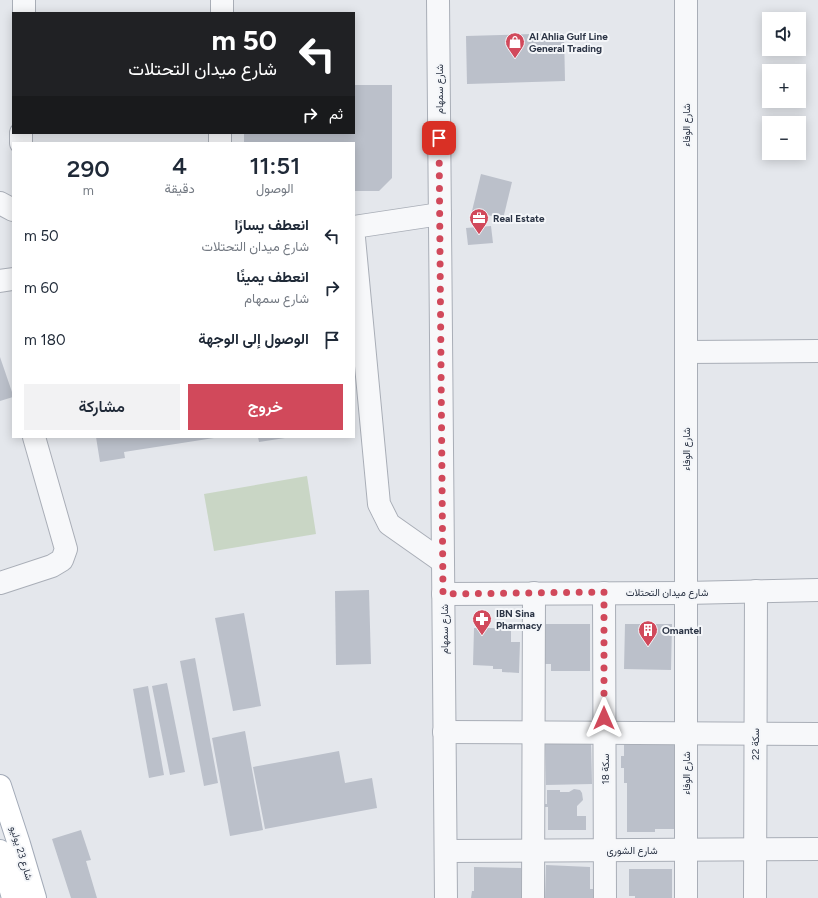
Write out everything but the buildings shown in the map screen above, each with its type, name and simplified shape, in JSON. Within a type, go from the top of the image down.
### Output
[{"type":"main road","name":"شارع 23 يوليو","points":[[0,786],[20,844],[35,898]]},
{"type":"main road","name":"شارع 23 يوليو","points":[[0,851],[13,898]]},
{"type":"street","points":[[24,0],[24,12]]},
{"type":"street","points":[[222,0],[222,12]]},
{"type":"street","name":"شارع سمهام","points":[[438,0],[446,898]]},
{"type":"street","name":"شارع الوفاء","points":[[686,0],[686,898]]},
{"type":"street","points":[[0,203],[12,209]]},
{"type":"street","points":[[355,227],[440,214]]},
{"type":"street","points":[[355,249],[379,504],[389,524],[443,562]]},
{"type":"street","points":[[0,281],[12,279]]},
{"type":"street","points":[[686,352],[818,351]]},
{"type":"street","points":[[0,583],[52,566],[62,560],[66,549],[34,438]]},
{"type":"street","name":"شارع ميدان التحتلات","points":[[443,594],[604,592],[686,593],[818,590]]},
{"type":"street","name":"سكة 22","points":[[755,898],[756,591]]},
{"type":"street","name":"سكة 18","points":[[604,592],[605,898]]},
{"type":"street","points":[[533,898],[534,593]]},
{"type":"street","points":[[444,732],[818,734]]},
{"type":"street","name":"شارع الشورى","points":[[446,851],[818,849]]},
{"type":"green space","points":[[307,476],[316,534],[214,551],[204,494]]},
{"type":"place","name":"Al Ahlia Gulf Line General Trading","points":[[515,59]]},
{"type":"place","name":"Real Estate","points":[[479,235]]},
{"type":"place","name":"IBN Sina Pharmacy","points":[[482,636]]},
{"type":"place","name":"Omantel","points":[[648,647]]},
{"type":"route","points":[[439,138],[443,594],[604,592],[604,718]]}]
